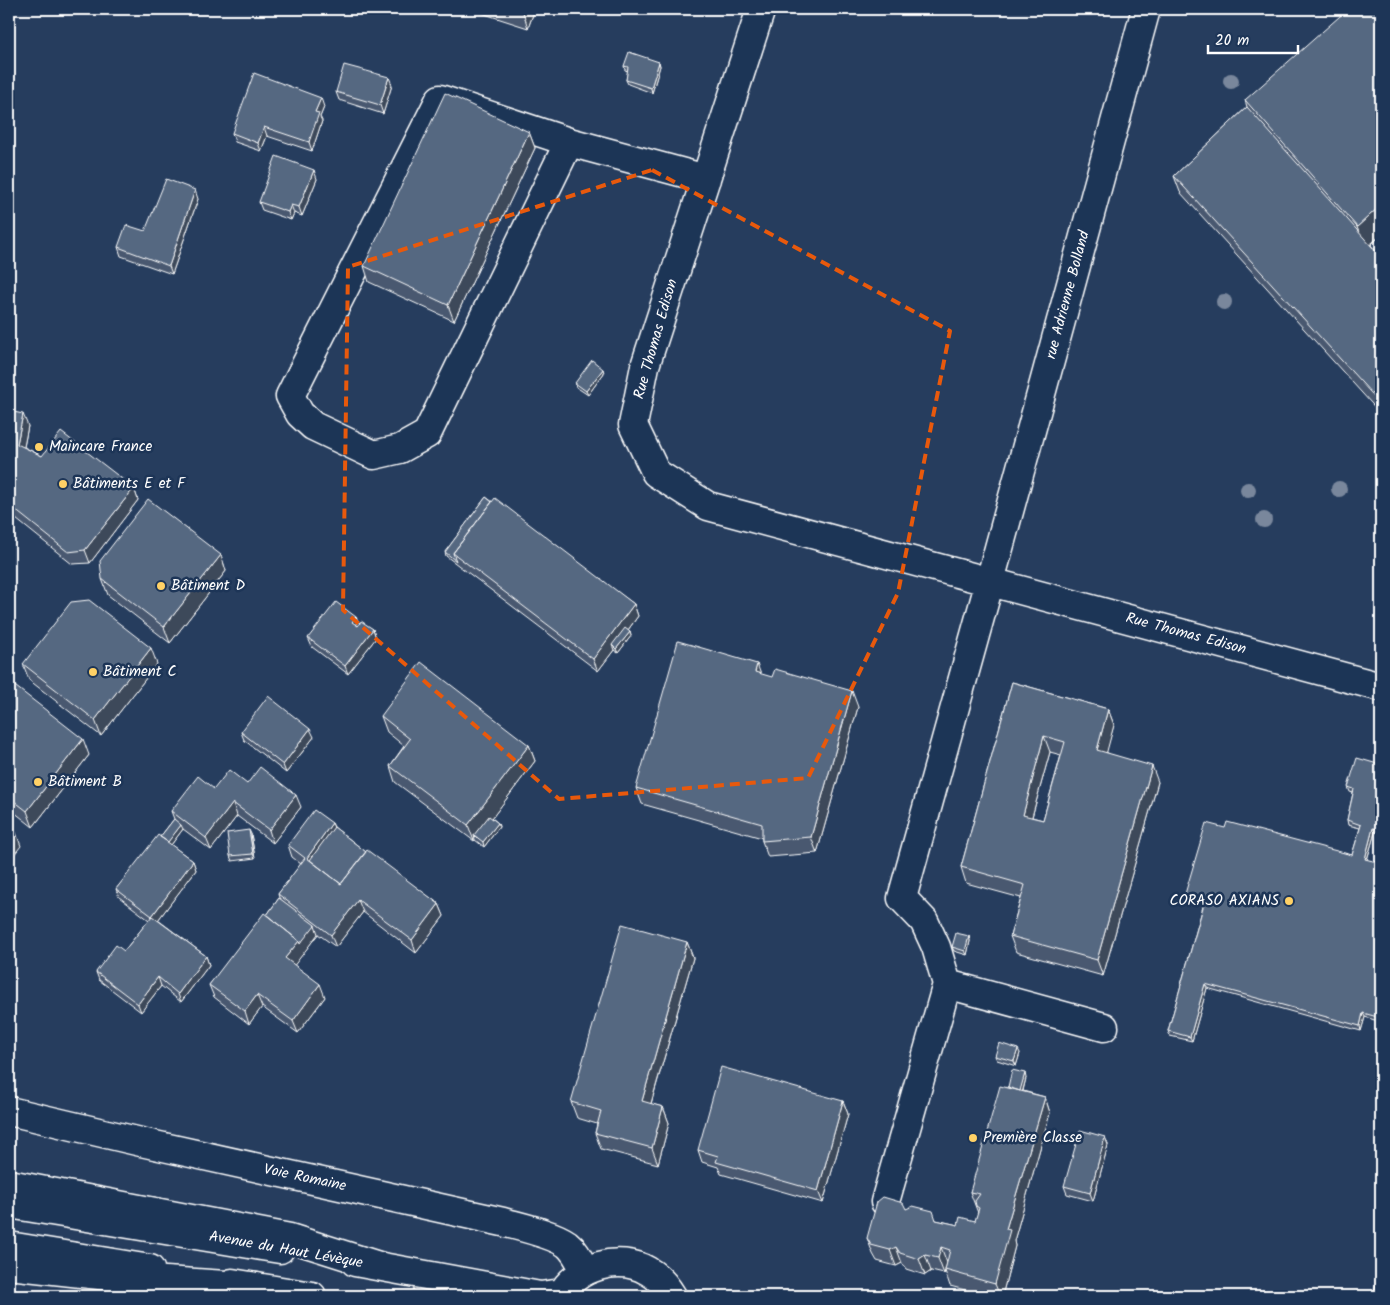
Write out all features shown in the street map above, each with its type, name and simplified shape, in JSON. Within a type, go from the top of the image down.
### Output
[{"type":"main road","name":"Rue Thomas Edison","points":[[761,9],[645,366],[633,425],[656,473],[708,506],[1381,687]]},
{"type":"main road","name":"rue Adrienne Bolland","points":[[990,582],[1146,9]]},
{"type":"main road","points":[[569,142],[427,434],[400,449],[374,455],[313,426],[300,414],[290,396],[440,99],[569,142],[706,179]]},
{"type":"main road","points":[[885,1202],[946,984],[936,947],[924,921],[902,898],[990,582]]},
{"type":"main road","points":[[946,984],[1104,1027]]},
{"type":"main road","name":"Voie Romaine","points":[[9,1111],[503,1222],[558,1239],[569,1245],[577,1255],[585,1271]]},
{"type":"main road","points":[[9,1184],[290,1238],[379,1266]]},
{"type":"main road","name":"Avenue du Haut Lévèque","points":[[9,1204],[379,1266],[540,1296],[562,1294]]},
{"type":"main road","points":[[9,1246],[312,1296]]},
{"type":"main road","points":[[562,1294],[572,1280],[585,1271],[606,1264],[627,1264],[648,1270],[665,1284],[672,1296]]},
{"type":"main road","points":[[9,1265],[135,1279],[256,1287]]},
{"type":"highlighted area","points":[[652,170],[950,331],[898,593],[808,778],[559,799],[343,610],[348,267]]},
{"type":"building","points":[[513,9],[524,9],[523,12]]},
{"type":"building","points":[[1348,9],[1381,9],[1381,205],[1357,227],[1245,100]]},
{"type":"building","points":[[629,52],[659,62],[651,88],[626,80],[628,67],[624,66]]},
{"type":"building","points":[[344,65],[389,77],[380,105],[336,92]]},
{"type":"building","points":[[254,73],[321,98],[315,112],[319,113],[309,142],[264,127],[258,143],[232,133]]},
{"type":"building","points":[[445,93],[529,132],[448,305],[364,266]]},
{"type":"building","points":[[1247,107],[1381,257],[1381,404],[1174,176]]},
{"type":"building","points":[[276,156],[314,170],[299,207],[291,205],[288,212],[259,202]]},
{"type":"building","points":[[166,179],[195,190],[169,266],[118,247],[126,225],[145,231]]},
{"type":"building","points":[[592,360],[603,369],[586,391],[575,383]]},
{"type":"building","name":"Bâtiments E et F","points":[[9,411],[23,414],[17,444],[42,456],[61,432],[134,488],[85,550],[68,552],[9,505]]},
{"type":"building","points":[[486,497],[492,502],[453,553],[456,561],[445,552]]},
{"type":"building","points":[[495,498],[634,604],[593,659],[453,553]]},
{"type":"building","name":"Bâtiment D","points":[[148,499],[221,555],[164,627],[102,579],[100,561]]},
{"type":"building","name":"Bâtiment C","points":[[89,600],[151,648],[95,720],[23,664],[71,602]]},
{"type":"building","points":[[336,602],[356,617],[352,622],[358,626],[361,621],[373,629],[345,666],[308,638]]},
{"type":"building","points":[[625,628],[630,632],[616,649],[612,645]]},
{"type":"building","points":[[678,641],[757,664],[755,672],[772,677],[775,669],[852,691],[811,837],[762,841],[762,824],[636,788]]},
{"type":"building","points":[[421,662],[529,745],[468,825],[390,766],[410,739],[381,716]]},
{"type":"building","points":[[1012,682],[1108,709],[1097,750],[1152,766],[1097,960],[1010,936],[1025,885],[961,867]],"holes":[[[1044,736],[1065,742],[1043,820],[1023,815]]]},
{"type":"building","name":"Bâtiment B","points":[[11,683],[83,739],[27,811],[9,797],[9,685]]},
{"type":"building","points":[[268,696],[310,729],[283,765],[241,732]]},
{"type":"building","name":"CORASO AXIANS","points":[[1357,758],[1381,765],[1381,830],[1373,828],[1365,859],[1381,863],[1381,1018],[1363,1013],[1360,1026],[1205,984],[1190,1037],[1168,1031],[1205,900],[1185,894],[1206,823],[1225,828],[1227,822],[1352,855],[1361,825],[1347,820],[1354,789],[1348,787]]},
{"type":"building","points":[[260,767],[296,795],[269,830],[233,803],[206,838],[171,811],[198,776],[214,789],[229,770],[247,784]]},
{"type":"building","points":[[314,810],[332,823],[307,858],[341,884],[367,850],[439,904],[412,940],[358,900],[331,935],[278,894],[305,858],[288,845]]},
{"type":"building","points":[[489,816],[498,823],[483,842],[474,835]]},
{"type":"building","points":[[174,819],[181,825],[168,842],[160,837]]},
{"type":"building","points":[[9,825],[15,830],[9,838]]},
{"type":"building","points":[[334,827],[366,852],[341,884],[310,860]]},
{"type":"building","points":[[249,830],[253,854],[230,856],[227,833]]},
{"type":"building","points":[[158,835],[193,861],[152,916],[116,889]]},
{"type":"building","points":[[279,898],[315,925],[300,944],[299,941],[267,915]]},
{"type":"building","points":[[264,913],[299,941],[285,958],[320,984],[293,1021],[257,995],[245,1011],[209,985]]},
{"type":"building","points":[[152,916],[206,956],[178,994],[158,977],[138,1004],[96,972],[116,945],[124,951]]},
{"type":"building","points":[[622,924],[687,942],[642,1101],[663,1107],[652,1148],[595,1133],[601,1111],[571,1102]]},
{"type":"building","points":[[956,933],[969,936],[965,951],[952,947]]},
{"type":"building","points":[[999,1043],[1018,1049],[1014,1061],[995,1056]]},
{"type":"building","points":[[721,1067],[843,1101],[818,1191],[716,1162],[718,1156],[698,1150]]},
{"type":"building","points":[[1012,1070],[1025,1073],[1020,1091],[1008,1087]]},
{"type":"building","points":[[1000,1086],[1045,1097],[1006,1229],[1010,1230],[995,1284],[945,1270],[950,1250],[941,1247],[938,1258],[925,1255],[919,1259],[900,1253],[896,1247],[890,1250],[871,1245],[867,1238],[877,1202],[883,1197],[903,1203],[906,1209],[913,1206],[933,1211],[936,1220],[958,1225],[960,1217],[975,1221],[979,1208],[976,1206],[975,1201],[980,1194],[970,1192]]},
{"type":"building","points":[[1080,1130],[1105,1137],[1090,1193],[1064,1186]]},
{"type":"building","points":[[1380,1267],[1381,1296],[1373,1296]]},
{"type":"place","name":"Maincare France","points":[[39,447]]},
{"type":"place","name":"Bâtiments E et F","points":[[63,484]]},
{"type":"place","name":"Bâtiment D","points":[[161,586]]},
{"type":"place","name":"Bâtiment C","points":[[93,672]]},
{"type":"place","name":"Bâtiment B","points":[[38,782]]},
{"type":"place","name":"CORASO AXIANS","points":[[1289,901]]},
{"type":"place","name":"Première Classe","points":[[973,1138]]}]
